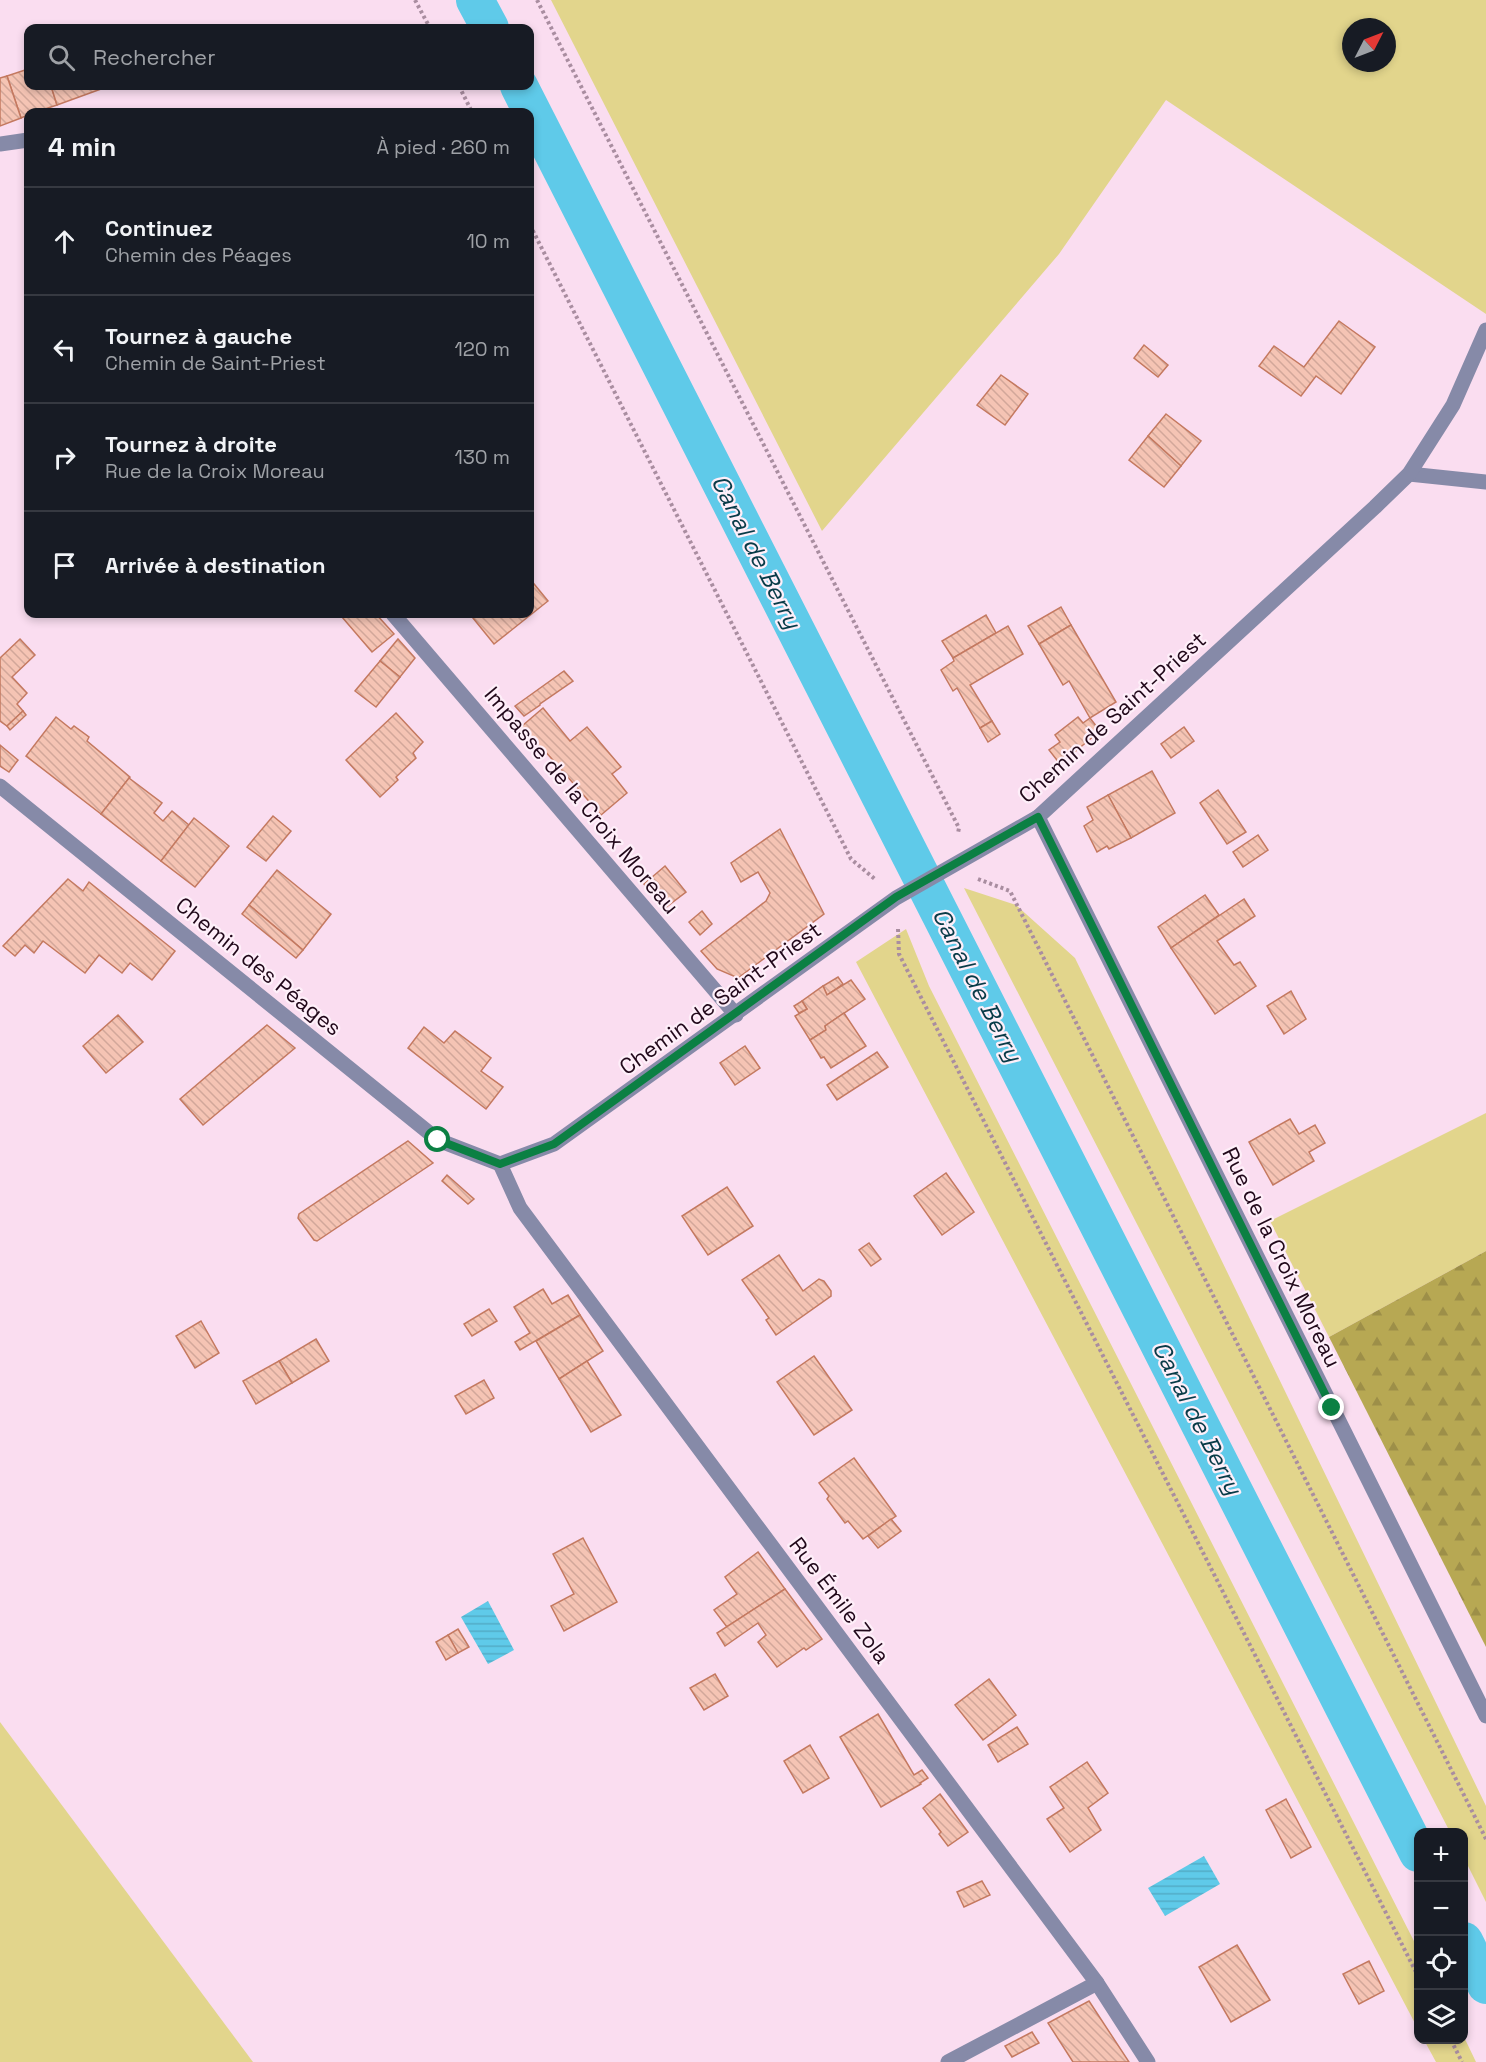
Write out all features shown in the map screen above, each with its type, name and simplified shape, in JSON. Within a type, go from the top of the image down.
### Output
[{"type":"street","points":[[0,144],[24,141]]},
{"type":"street","name":"Chemin de Saint-Priest","points":[[500,1164],[554,1144],[736,1015],[896,897],[1038,817],[1409,474],[1453,405],[1486,330]]},
{"type":"street","points":[[1409,474],[1486,482]]},
{"type":"street","name":"Impasse de la Croix Moreau","points":[[396,618],[736,1015]]},
{"type":"street","name":"Chemin des Péages","points":[[0,786],[438,1140],[500,1164]]},
{"type":"street","name":"Rue de la Croix Moreau","points":[[1038,817],[1486,1716]]},
{"type":"street","name":"Rue Émile Zola","points":[[500,1164],[520,1208],[1097,1983],[1148,2062]]},
{"type":"street","points":[[948,2062],[1097,1983]]},
{"type":"path","points":[[415,0],[428,24]]},
{"type":"path","points":[[537,0],[959,828],[949,868],[1010,891],[1486,1839]]},
{"type":"path","points":[[461,90],[470,108]]},
{"type":"path","points":[[534,233],[851,860],[896,897],[899,954],[1414,1966]]},
{"type":"path","points":[[1453,2044],[1462,2062]]},
{"type":"shaded area","points":[[551,0],[1486,0],[1486,314],[1166,100],[1059,254],[822,531]]},
{"type":"shaded area","points":[[964,888],[1016,905],[1075,958],[1486,1806],[1486,1902],[1468,1866],[1468,1828],[1448,1828]]},
{"type":"shaded area","points":[[906,929],[929,986],[1414,1941],[1414,2021],[856,962]]},
{"type":"shaded area","points":[[1486,1113],[1486,1251],[1329,1337],[1270,1221]]},
{"type":"shaded area","points":[[0,1722],[253,2062],[0,2062]]},
{"type":"shaded area","points":[[1426,2044],[1467,2044],[1476,2062],[1436,2062]]},
{"type":"green space","points":[[1486,1251],[1486,1647],[1329,1337]]},
{"type":"water","points":[[488,1601],[514,1650],[488,1664],[461,1617]]},
{"type":"water","points":[[1204,1856],[1220,1884],[1165,1916],[1148,1888]]},
{"type":"building","points":[[24,70],[24,90],[52,90],[57,105],[48,108],[24,108],[24,117],[21,118],[7,76]]},
{"type":"building","points":[[7,76],[21,118],[0,126],[0,78]]},
{"type":"building","points":[[52,90],[98,90],[57,105]]},
{"type":"building","points":[[1339,321],[1375,347],[1341,394],[1316,376],[1301,396],[1259,366],[1274,346],[1304,367]]},
{"type":"building","points":[[1144,345],[1168,365],[1158,377],[1134,358]]},
{"type":"building","points":[[1001,375],[1028,394],[1005,425],[977,405]]},
{"type":"building","points":[[1166,414],[1201,441],[1181,466],[1148,436]]},
{"type":"building","points":[[1148,436],[1181,466],[1164,487],[1129,460]]},
{"type":"building","points":[[534,584],[548,601],[534,612]]},
{"type":"building","points":[[1061,607],[1071,625],[1039,644],[1028,626]]},
{"type":"building","points":[[986,615],[996,633],[953,658],[942,641]]},
{"type":"building","points":[[343,618],[380,618],[394,634],[372,652]]},
{"type":"building","points":[[473,618],[527,618],[494,644]]},
{"type":"building","points":[[1071,625],[1116,702],[1090,718],[1069,681],[1063,685],[1039,644]]},
{"type":"building","points":[[1008,626],[1023,654],[970,685],[992,721],[980,728],[957,688],[953,691],[941,670],[954,661],[953,658]]},
{"type":"building","points":[[20,639],[35,655],[12,677],[27,693],[17,704],[23,711],[7,726],[0,721],[0,658]]},
{"type":"building","points":[[398,639],[415,658],[400,677],[380,661]]},
{"type":"building","points":[[380,661],[400,677],[376,707],[355,691]]},
{"type":"building","points":[[564,671],[573,681],[540,705],[524,716],[515,706]]},
{"type":"building","points":[[543,708],[570,741],[587,727],[621,767],[612,774],[627,793],[601,815],[544,750],[537,756],[515,732]]},
{"type":"building","points":[[23,711],[26,715],[10,730],[7,726]]},
{"type":"building","points":[[396,713],[423,742],[413,753],[416,758],[396,777],[398,780],[380,797],[346,760]]},
{"type":"building","points":[[56,717],[71,729],[74,726],[89,737],[87,741],[130,777],[101,814],[26,756]]},
{"type":"building","points":[[1078,717],[1083,723],[1090,718],[1100,731],[1060,764],[1049,750],[1060,742],[1055,735]]},
{"type":"building","points":[[992,721],[1000,734],[988,742],[980,728]]},
{"type":"building","points":[[1184,727],[1194,741],[1171,758],[1161,744]]},
{"type":"building","points":[[0,745],[18,760],[9,772],[0,766]]},
{"type":"building","points":[[1152,771],[1175,813],[1131,838],[1108,795]]},
{"type":"building","points":[[129,778],[162,803],[154,813],[163,821],[172,811],[189,825],[161,861],[101,814]]},
{"type":"building","points":[[1218,790],[1246,832],[1227,844],[1200,803]]},
{"type":"building","points":[[1108,795],[1131,838],[1097,852],[1084,826],[1093,820],[1087,807]]},
{"type":"building","points":[[273,816],[291,831],[266,861],[247,847]]},
{"type":"building","points":[[194,818],[229,846],[195,887],[161,861]]},
{"type":"building","points":[[780,829],[824,914],[738,978],[717,969],[701,951],[766,901],[770,893],[758,872],[741,882],[731,863]]},
{"type":"building","points":[[1258,835],[1268,850],[1243,867],[1233,852]]},
{"type":"building","points":[[665,866],[686,892],[665,908],[644,884]]},
{"type":"building","points":[[277,870],[331,914],[303,950],[249,905]]},
{"type":"building","points":[[68,879],[83,891],[89,882],[175,951],[152,980],[130,963],[122,973],[99,955],[85,973],[43,941],[34,953],[25,945],[15,956],[3,946]]},
{"type":"building","points":[[1205,895],[1219,915],[1171,948],[1158,927]]},
{"type":"building","points":[[1244,899],[1255,916],[1217,941],[1234,965],[1240,962],[1256,986],[1215,1014],[1171,948]]},
{"type":"building","points":[[249,905],[303,950],[296,958],[242,914]]},
{"type":"building","points":[[702,911],[712,924],[700,935],[689,922]]},
{"type":"building","points":[[838,977],[843,984],[827,995],[823,986]]},
{"type":"building","points":[[851,980],[865,999],[825,1026],[826,1030],[810,1040],[795,1016],[807,1009],[802,1001],[823,986],[827,995]]},
{"type":"building","points":[[1291,991],[1306,1019],[1284,1034],[1267,1006]]},
{"type":"building","points":[[802,1001],[807,1009],[799,1013],[794,1006]]},
{"type":"building","points":[[844,1013],[866,1046],[831,1068],[824,1057],[821,1058],[810,1040],[826,1030],[825,1026]]},
{"type":"building","points":[[118,1015],[143,1042],[106,1073],[83,1046]]},
{"type":"building","points":[[267,1025],[295,1048],[203,1125],[180,1099]]},
{"type":"building","points":[[424,1027],[444,1043],[455,1031],[491,1058],[481,1071],[503,1087],[486,1109],[408,1048]]},
{"type":"building","points":[[745,1046],[760,1068],[735,1085],[720,1063]]},
{"type":"building","points":[[877,1052],[888,1067],[837,1100],[827,1085]]},
{"type":"building","points":[[1290,1119],[1299,1134],[1315,1125],[1325,1143],[1309,1152],[1314,1161],[1273,1185],[1249,1142]]},
{"type":"building","points":[[408,1141],[433,1163],[317,1241],[314,1240],[298,1218],[299,1214]]},
{"type":"building","points":[[946,1173],[974,1212],[942,1235],[914,1196]]},
{"type":"building","points":[[447,1175],[474,1199],[468,1204],[442,1181]]},
{"type":"building","points":[[727,1187],[753,1226],[708,1255],[682,1216]]},
{"type":"building","points":[[869,1243],[881,1259],[871,1266],[859,1250]]},
{"type":"building","points":[[779,1255],[803,1291],[819,1279],[824,1281],[831,1291],[831,1296],[776,1335],[766,1320],[769,1318],[742,1280]]},
{"type":"building","points":[[543,1289],[552,1304],[568,1295],[580,1315],[520,1350],[515,1342],[530,1333],[514,1307]]},
{"type":"building","points":[[489,1309],[497,1321],[472,1336],[464,1324]]},
{"type":"building","points":[[580,1315],[603,1351],[559,1379],[536,1341]]},
{"type":"building","points":[[201,1321],[219,1353],[195,1368],[176,1336]]},
{"type":"building","points":[[316,1339],[329,1361],[292,1383],[279,1361]]},
{"type":"building","points":[[814,1356],[852,1410],[814,1435],[777,1382]]},
{"type":"building","points":[[279,1361],[292,1383],[256,1404],[243,1381]]},
{"type":"building","points":[[587,1361],[621,1415],[591,1432],[559,1379]]},
{"type":"building","points":[[484,1380],[494,1398],[466,1414],[455,1396]]},
{"type":"building","points":[[854,1458],[896,1516],[863,1539],[848,1521],[845,1523],[827,1499],[829,1496],[819,1483]]},
{"type":"building","points":[[891,1519],[901,1531],[878,1548],[868,1536]]},
{"type":"building","points":[[583,1538],[617,1602],[564,1631],[551,1606],[574,1594],[553,1554]]},
{"type":"building","points":[[758,1552],[785,1589],[727,1627],[714,1610],[737,1594],[725,1577]]},
{"type":"building","points":[[785,1589],[822,1639],[806,1650],[804,1648],[777,1667],[758,1642],[766,1635],[758,1623],[725,1646],[717,1633]]},
{"type":"building","points":[[458,1629],[469,1647],[458,1653],[448,1635]]},
{"type":"building","points":[[448,1635],[458,1653],[446,1660],[436,1642]]},
{"type":"building","points":[[715,1674],[728,1696],[704,1710],[690,1688]]},
{"type":"building","points":[[989,1679],[1016,1715],[983,1740],[955,1705]]},
{"type":"building","points":[[878,1714],[914,1775],[922,1770],[928,1778],[881,1807],[840,1737]]},
{"type":"building","points":[[1017,1727],[1028,1744],[998,1762],[988,1745]]},
{"type":"building","points":[[810,1745],[829,1778],[803,1793],[784,1761]]},
{"type":"building","points":[[1087,1762],[1108,1793],[1088,1808],[1101,1830],[1070,1852],[1047,1819],[1064,1808],[1050,1787]]},
{"type":"building","points":[[940,1794],[968,1832],[948,1846],[939,1834],[941,1832],[923,1808]]},
{"type":"building","points":[[1286,1799],[1311,1847],[1291,1858],[1266,1810]]},
{"type":"building","points":[[982,1881],[990,1895],[964,1907],[957,1892]]},
{"type":"building","points":[[1237,1945],[1270,2000],[1231,2022],[1199,1967]]},
{"type":"building","points":[[1369,1961],[1384,1991],[1359,2004],[1343,1974]]},
{"type":"building","points":[[1089,2001],[1129,2062],[1073,2062],[1048,2023]]},
{"type":"building","points":[[1032,2032],[1039,2043],[1012,2057],[1005,2046]]},
{"type":"waterway","name":"Canal de Berry","points":[[475,0],[488,24]]},
{"type":"waterway","name":"Canal de Berry","points":[[521,90],[530,108]]},
{"type":"waterway","name":"Canal de Berry","points":[[534,115],[1414,1845]]},
{"type":"waterway","name":"Canal de Berry","points":[[1468,1949],[1486,1985]]},
{"type":"route","points":[[438,1140],[500,1164],[554,1144],[736,1015],[896,897],[1038,817],[1332,1408]]}]
